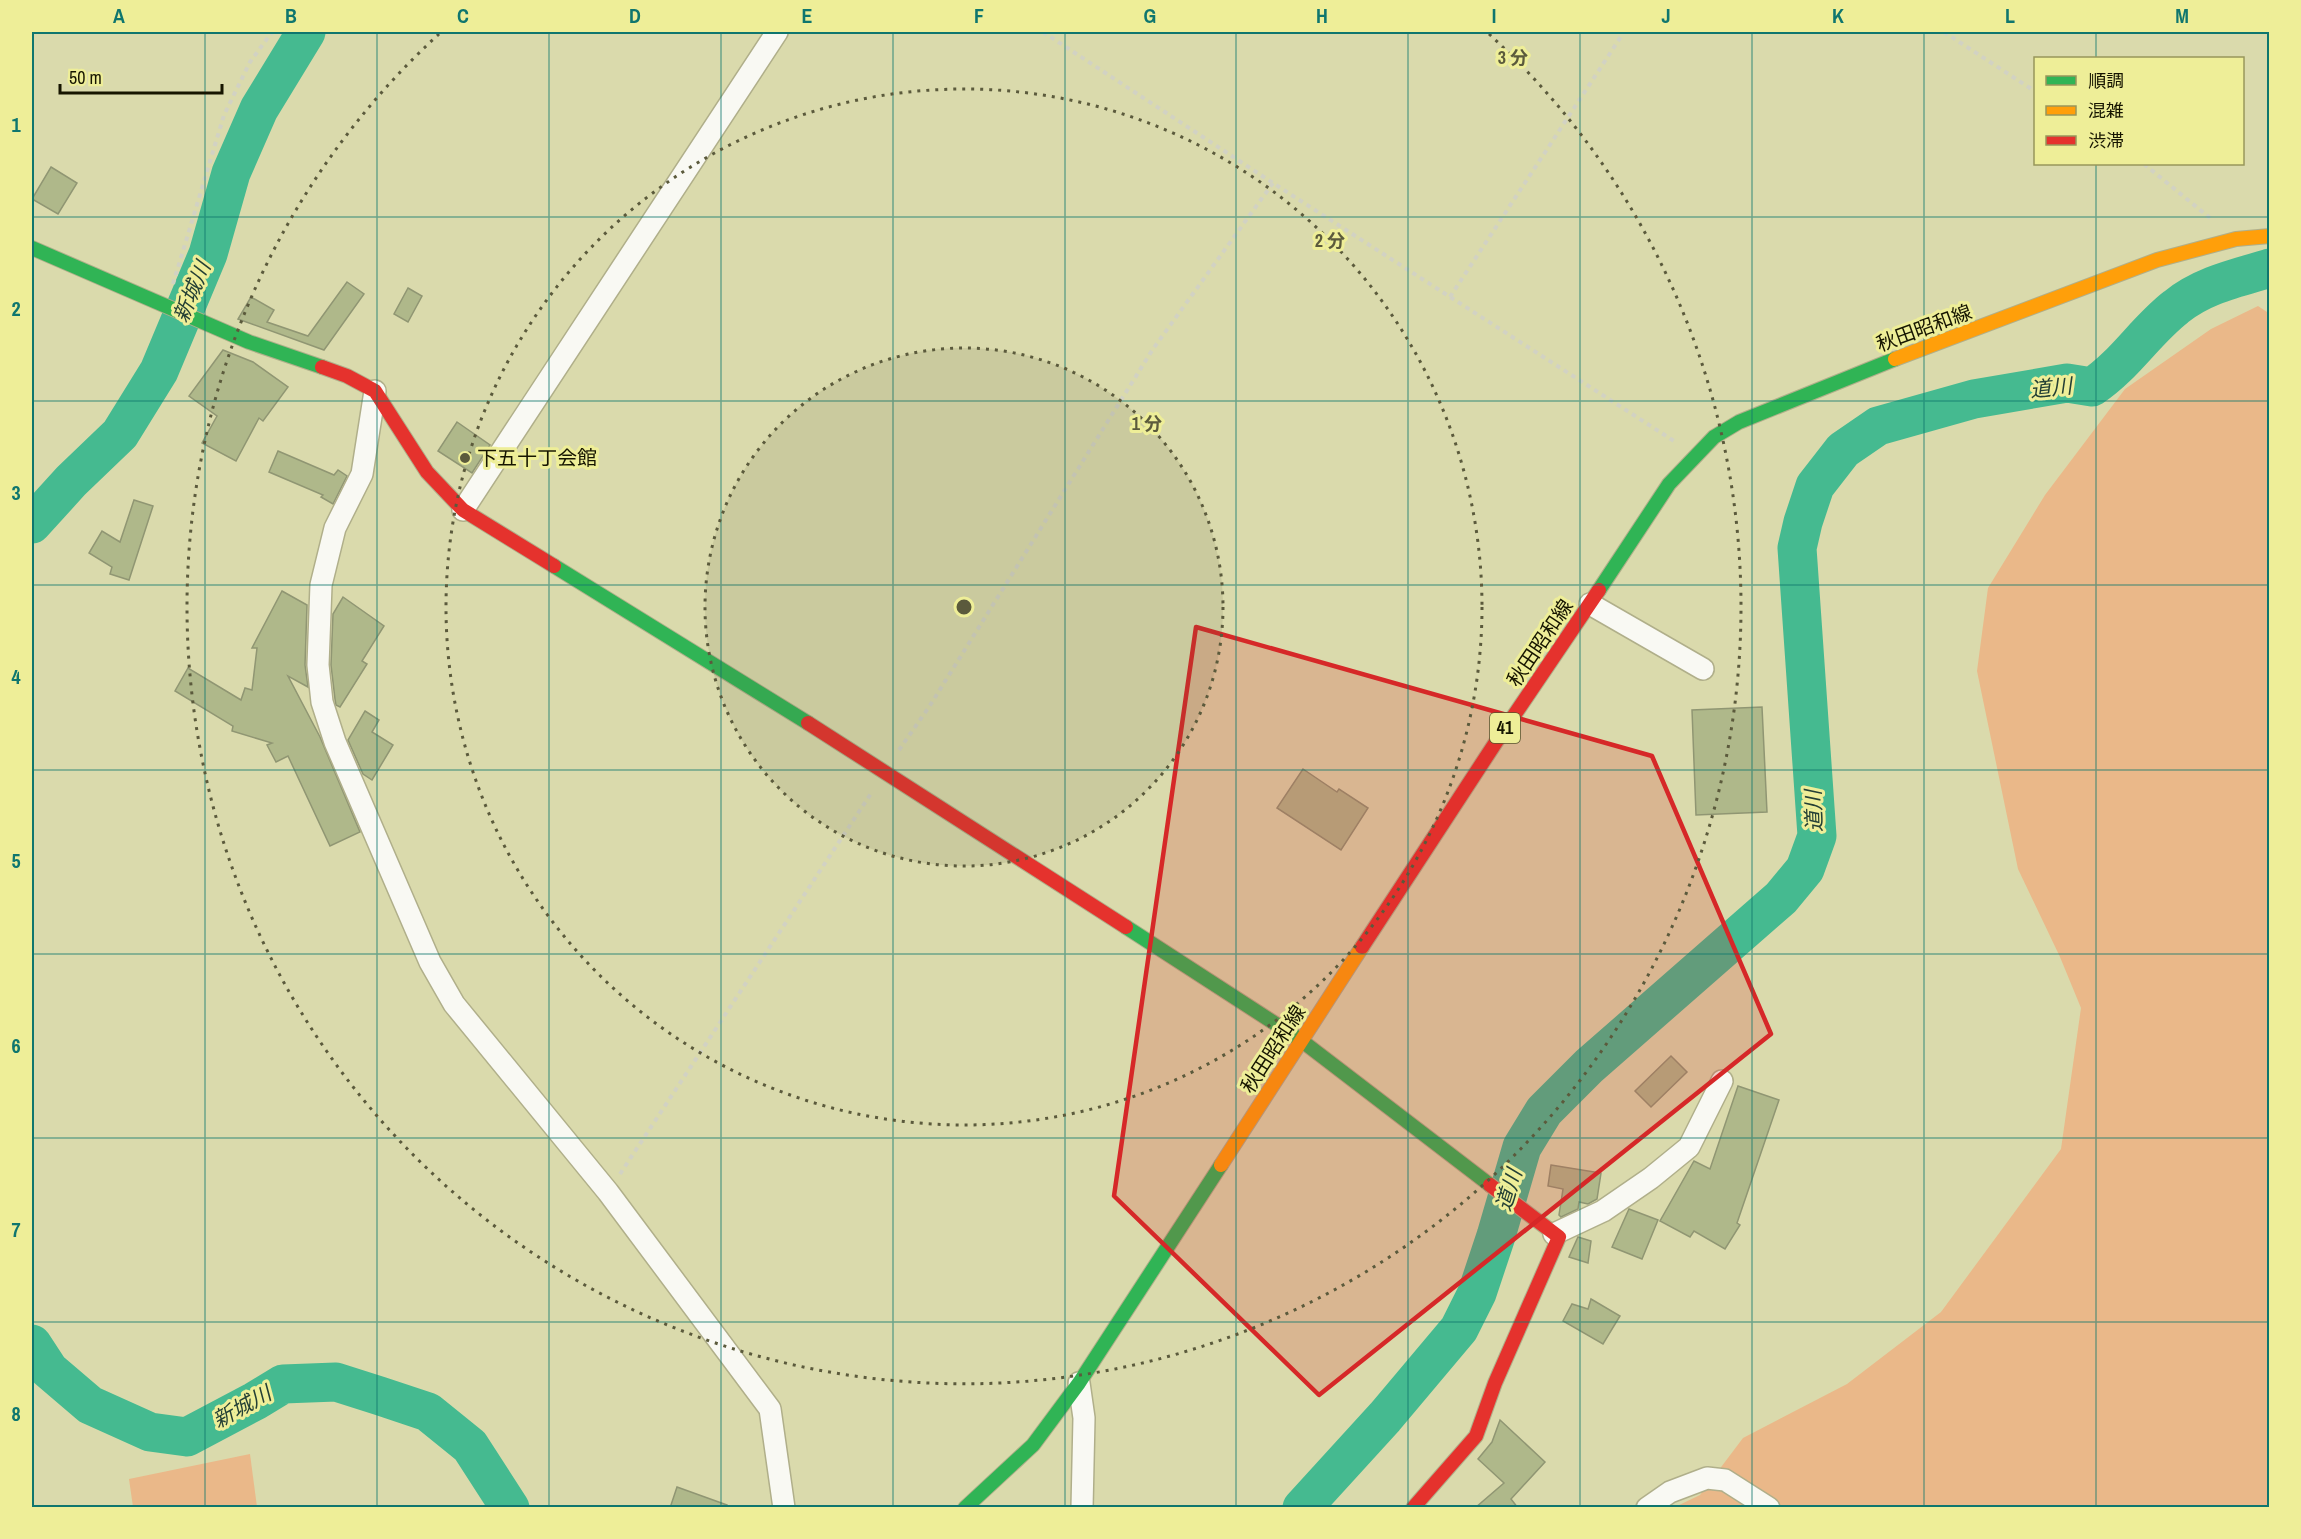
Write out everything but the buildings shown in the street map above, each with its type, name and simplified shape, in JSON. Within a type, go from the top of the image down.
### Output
[{"type":"street","points":[[463,510],[777,32]]},
{"type":"street","name":"秋田昭和線","points":[[964,1508],[1033,1445],[1079,1383],[1496,742],[1669,484],[1695,455],[1714,437],[1739,422],[1846,377],[2157,260],[2235,239],[2270,236]]},
{"type":"street","points":[[32,248],[249,342],[347,376],[375,391],[427,472],[463,510],[885,771],[1302,1041],[1559,1237],[1495,1383],[1476,1436],[1413,1508]]},
{"type":"street","points":[[375,391],[362,474],[335,528],[321,585],[318,665],[322,702],[335,742],[430,962],[449,996],[609,1192],[770,1409],[784,1508]]},
{"type":"street","points":[[1590,604],[1703,669]]},
{"type":"street","points":[[1554,1234],[1603,1210],[1652,1178],[1689,1147],[1722,1081]]},
{"type":"street","points":[[1079,1383],[1084,1418],[1082,1508]]},
{"type":"street","points":[[1647,1508],[1670,1492],[1707,1478],[1725,1480],[1769,1508]]},
{"type":"path","points":[[163,306],[173,283],[224,116],[250,62],[272,32]]},
{"type":"path","points":[[1043,32],[1272,183],[1695,455]]},
{"type":"path","points":[[1450,297],[1624,32]]},
{"type":"path","points":[[1944,32],[2034,91]]},
{"type":"path","points":[[2145,165],[2235,239]]},
{"type":"path","points":[[609,1192],[929,707],[1153,349],[1272,183]]},
{"type":"highlighted area","points":[[1196,627],[1652,756],[1771,1034],[1319,1395],[1114,1196]]},
{"type":"shaded area","points":[[2258,306],[2270,314],[2269,1507],[1673,1508],[1700,1495],[1743,1438],[1847,1384],[1941,1312],[2061,1149],[2081,1008],[2060,957],[2018,869],[1977,671],[1988,588],[2045,495],[2125,389],[2211,329]]},
{"type":"shaded area","points":[[250,1454],[257,1507],[133,1507],[129,1479]]},
{"type":"waterway","name":"新城川","points":[[32,524],[71,481],[120,434],[159,371],[208,254],[231,173],[259,109],[306,32]]},
{"type":"waterway","name":"道川","points":[[1302,1508],[1385,1417],[1459,1329],[1477,1293],[1522,1147],[1544,1111],[1589,1066],[1781,898],[1805,869],[1817,836],[1797,548],[1815,486],[1843,450],[1878,426],[1974,399],[2067,383],[2092,387],[2115,369],[2165,316],[2186,299],[2221,283],[2270,268]]},
{"type":"waterway","name":"新城川","points":[[32,1344],[49,1370],[90,1405],[150,1432],[187,1437],[283,1384],[336,1382],[428,1412],[470,1446],[510,1508]]},
{"type":"traffic: fast","points":[[32,248],[249,342],[322,367]]},
{"type":"traffic: fast","points":[[1599,590],[1669,484],[1714,437],[1739,422],[1895,359]]},
{"type":"traffic: fast","points":[[554,566],[808,723]]},
{"type":"traffic: fast","points":[[1126,927],[1302,1041],[1490,1185]]},
{"type":"traffic: fast","points":[[965,1508],[1033,1445],[1079,1383],[1221,1165]]},
{"type":"traffic: slow","points":[[1895,359],[2157,260],[2236,239],[2270,236]]},
{"type":"traffic: slow","points":[[1221,1165],[1362,947]]},
{"type":"traffic: jam","points":[[322,367],[347,376],[375,391],[427,472],[463,510],[554,566]]},
{"type":"traffic: jam","points":[[1362,947],[1599,590]]},
{"type":"traffic: jam","points":[[808,723],[1126,927]]},
{"type":"traffic: jam","points":[[1413,1508],[1476,1436],[1495,1383],[1559,1237],[1490,1185]]},
{"type":"place","name":"下五十丁会館","points":[[465,458]]}]
